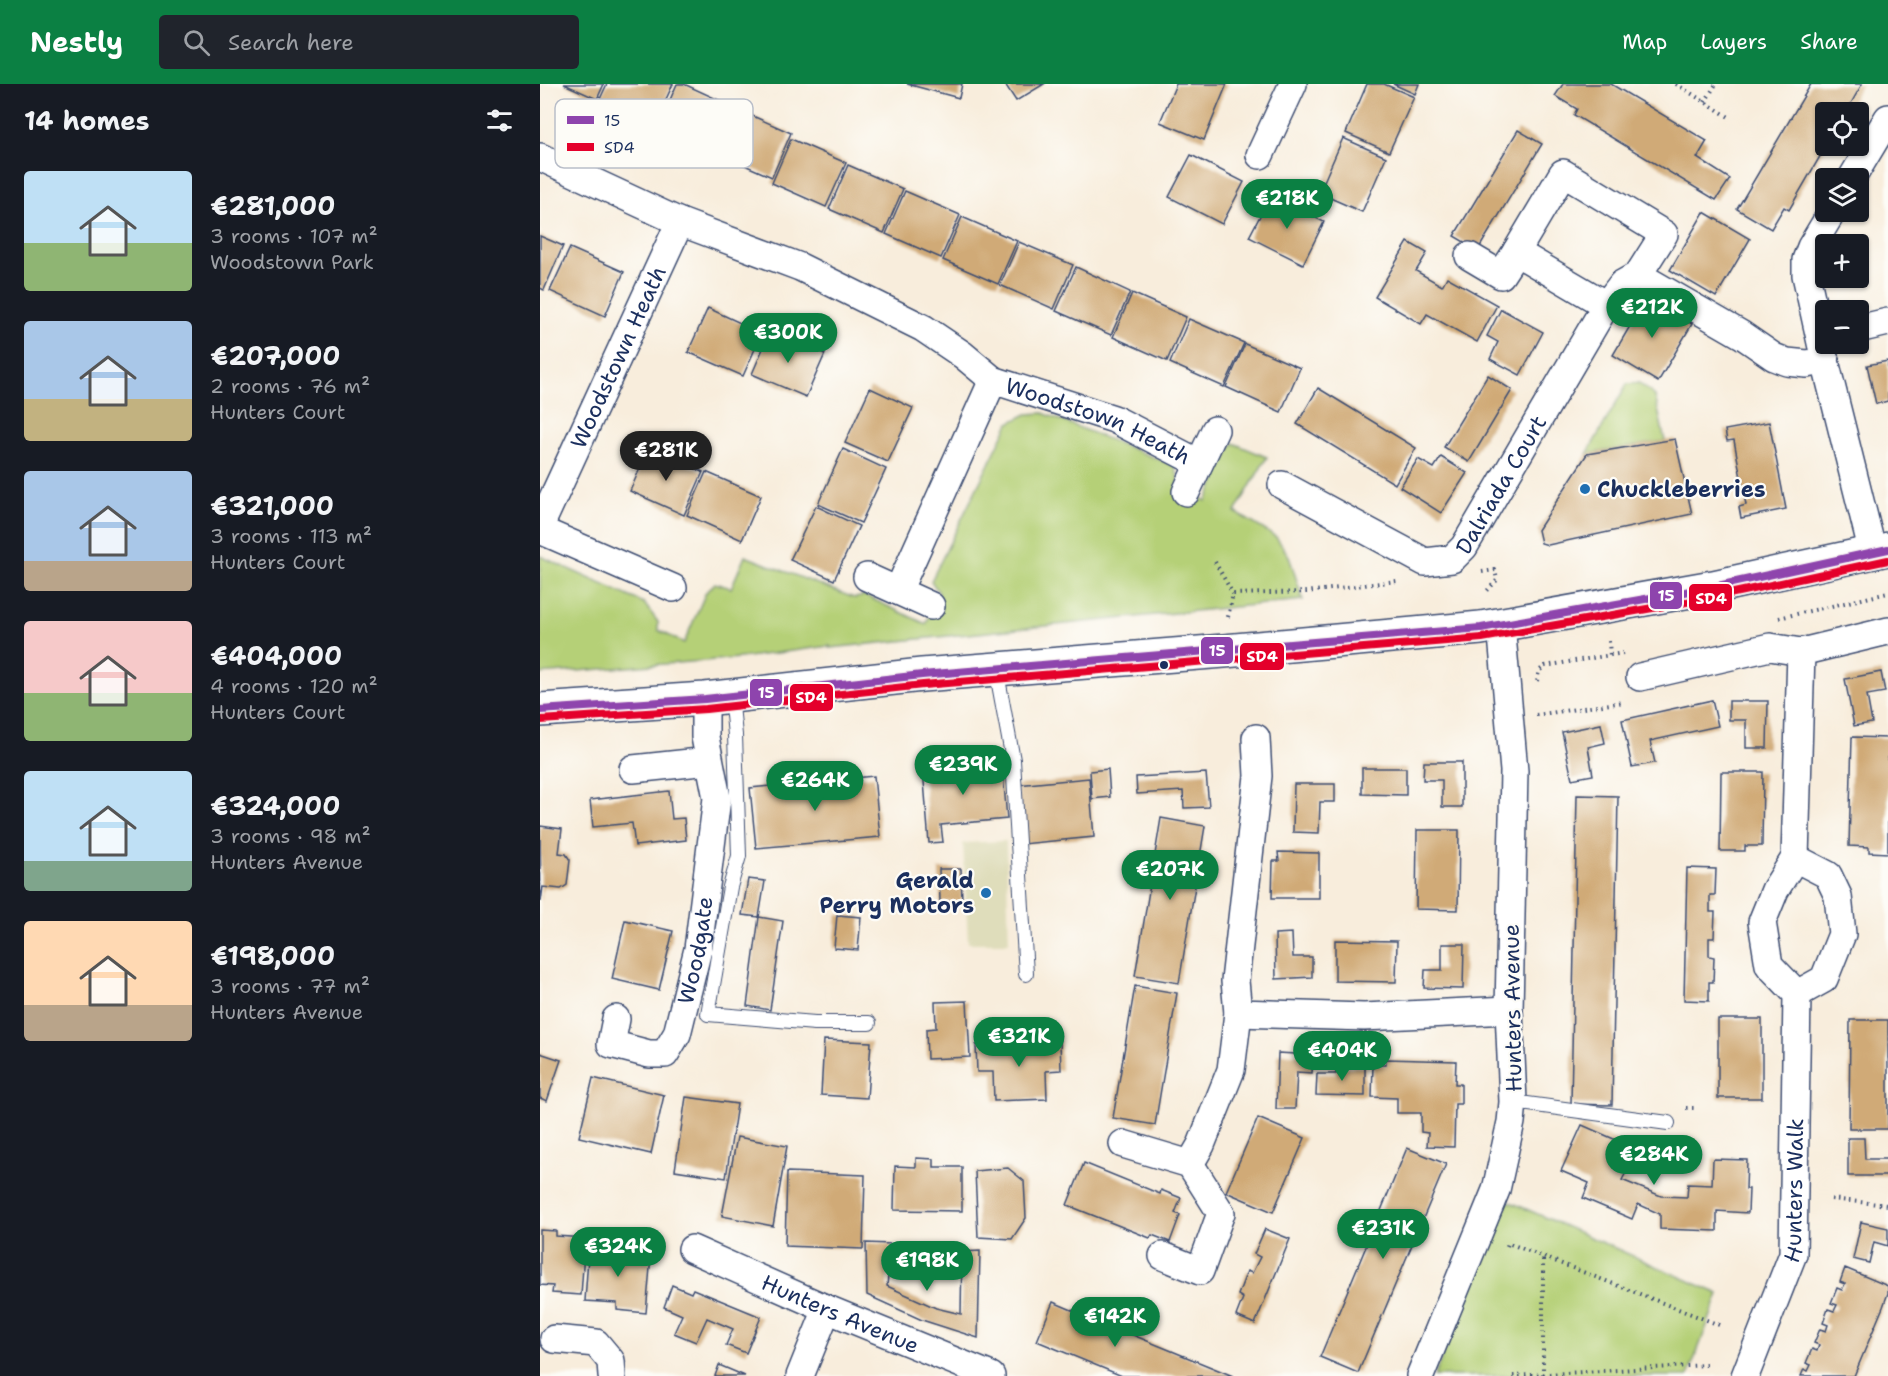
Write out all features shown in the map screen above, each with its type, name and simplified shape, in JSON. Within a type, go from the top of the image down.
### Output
[{"type":"street","points":[[1260,154],[1293,84]]},
{"type":"street","points":[[1858,168],[1888,118]]},
{"type":"street","name":"Woodstown Heath","points":[[540,157],[555,164]]},
{"type":"street","name":"Woodstown Heath","points":[[564,168],[680,222],[800,267],[923,328],[963,355],[993,381],[1114,418],[1199,463]]},
{"type":"street","name":"Dalriada Court","points":[[1282,485],[1425,562],[1452,559],[1464,547],[1606,305],[1622,284],[1638,275],[1664,234],[1563,173],[1501,274],[1469,256]]},
{"type":"street","name":"Woodstown Heath","points":[[540,528],[680,222]]},
{"type":"street","points":[[1815,312],[1806,275],[1806,260],[1826,222]]},
{"type":"street","points":[[1516,252],[1606,305]]},
{"type":"street","points":[[1638,275],[1742,335],[1774,357],[1787,362],[1808,364],[1816,354]]},
{"type":"street","points":[[1869,326],[1888,322]]},
{"type":"street","points":[[540,710],[718,697],[996,668],[1481,628],[1713,587],[1881,551],[1826,354]]},
{"type":"street","name":"Woodstown Heath","points":[[898,591],[993,381]]},
{"type":"street","name":"Woodstown Heath","points":[[1186,492],[1215,430]]},
{"type":"street","points":[[540,528],[673,588]]},
{"type":"street","points":[[867,578],[931,606]]},
{"type":"street","name":"Hunters Avenue","points":[[1420,1376],[1496,1190],[1511,1122],[1513,1102],[1509,1010],[1514,771],[1501,624]]},
{"type":"street","points":[[1637,688],[1770,647],[1801,652],[1888,631]]},
{"type":"street","points":[[1795,858],[1828,875],[1838,896],[1842,934],[1824,979],[1797,994],[1769,965],[1762,922],[1775,890],[1795,858],[1801,652]]},
{"type":"street","name":"Woodgate","points":[[616,1019],[611,1044],[650,1054],[665,1054],[677,1034],[698,949],[717,798],[705,737],[718,697]]},
{"type":"street","points":[[1190,1164],[1201,1145],[1231,1070],[1238,1013],[1235,981],[1258,776],[1256,738]]},
{"type":"street","points":[[633,769],[710,761]]},
{"type":"street","name":"Hunters Walk","points":[[1745,1376],[1793,1254],[1797,994]]},
{"type":"street","points":[[1238,1013],[1364,1017],[1509,1010]]},
{"type":"street","points":[[1123,1144],[1190,1164],[1221,1213],[1200,1271],[1163,1256]]},
{"type":"street","name":"Hunters Avenue","points":[[692,1249],[827,1309],[991,1376]]},
{"type":"street","points":[[800,1376],[827,1309]]},
{"type":"street","points":[[554,1339],[596,1343],[611,1361],[612,1376]]},
{"type":"lane","points":[[996,668],[1013,760],[1026,974]]},
{"type":"lane","points":[[718,697],[735,735],[739,856],[730,887],[708,1014],[815,1023],[869,1023]]},
{"type":"lane","points":[[1513,1102],[1668,1123]]},
{"type":"path","points":[[1676,84],[1729,117]]},
{"type":"path","points":[[1705,102],[1716,84]]},
{"type":"path","points":[[1215,562],[1233,594],[1228,617]]},
{"type":"path","points":[[1486,592],[1497,580],[1495,570]]},
{"type":"path","points":[[1233,594],[1306,592]]},
{"type":"path","points":[[1609,641],[1610,656]]},
{"type":"path","points":[[1535,715],[1598,707],[1637,688]]},
{"type":"path","points":[[1686,1108],[1697,1108]]},
{"type":"path","points":[[1831,1199],[1888,1205]]},
{"type":"path","points":[[1504,1253],[1508,1243],[1722,1326]]},
{"type":"path","points":[[1542,1375],[1543,1255]]},
{"type":"path","points":[[1513,1376],[1706,1365]]},
{"type":"shaded area","name":"Gerald Perry Motors","points":[[1006,841],[1009,943],[968,943],[963,843]]},
{"type":"green space","points":[[1639,383],[1655,396],[1665,441],[1587,454],[1627,384]]},
{"type":"green space","points":[[1043,413],[1175,466],[1181,487],[1206,501],[1233,443],[1267,457],[1235,512],[1276,537],[1289,556],[1303,600],[829,648],[830,646],[740,658],[540,674],[540,556],[644,603],[658,622],[658,630],[684,643],[706,592],[715,583],[731,588],[745,556],[854,598],[862,595],[868,597],[926,624],[939,593],[931,581],[1009,423],[1027,414]]},
{"type":"green space","points":[[1508,1201],[1719,1294],[1688,1376],[1434,1376]]},
{"type":"building","points":[[564,84],[604,84],[597,99]]},
{"type":"building","points":[[607,84],[673,84],[666,99],[600,99]]},
{"type":"building","points":[[677,84],[684,84],[717,99],[670,99]]},
{"type":"building","points":[[907,84],[962,84],[959,98]]},
{"type":"building","points":[[1005,84],[1044,84],[1016,101]]},
{"type":"building","points":[[1176,84],[1227,84],[1204,140],[1160,122]]},
{"type":"building","points":[[1367,84],[1384,84],[1414,97],[1389,152],[1346,133]]},
{"type":"building","points":[[1393,84],[1419,84],[1415,94]]},
{"type":"building","points":[[1563,84],[1611,84],[1707,141],[1697,158],[1730,179],[1716,200],[1574,115],[1577,109],[1555,96]]},
{"type":"building","points":[[1811,84],[1862,84],[1852,102],[1815,102],[1815,156],[1820,156],[1789,210],[1784,207],[1771,229],[1737,209]]},
{"type":"building","points":[[753,116],[791,133],[772,177],[751,168]]},
{"type":"building","points":[[1518,130],[1542,144],[1478,250],[1454,236]]},
{"type":"building","points":[[1343,138],[1386,157],[1362,212],[1319,193]]},
{"type":"building","points":[[791,139],[846,163],[826,207],[772,183]]},
{"type":"building","points":[[1191,155],[1244,182],[1222,224],[1169,197]]},
{"type":"building","points":[[848,165],[903,189],[884,233],[829,209]]},
{"type":"building","points":[[905,191],[960,215],[941,258],[886,234]]},
{"type":"building","points":[[1271,195],[1324,222],[1303,264],[1249,237]]},
{"type":"building","points":[[1704,212],[1750,239],[1716,297],[1670,270]]},
{"type":"building","points":[[962,217],[1017,241],[998,284],[943,260]]},
{"type":"building","points":[[540,236],[563,246],[544,290],[540,288]]},
{"type":"building","points":[[1019,242],[1073,265],[1054,309],[1000,285]]},
{"type":"building","points":[[1408,242],[1427,253],[1416,271],[1442,286],[1447,277],[1497,305],[1477,342],[1427,314],[1421,324],[1375,297]]},
{"type":"building","points":[[570,248],[624,272],[605,316],[550,291]]},
{"type":"building","points":[[1076,267],[1130,292],[1111,335],[1056,311]]},
{"type":"building","points":[[1132,293],[1186,317],[1167,361],[1113,337]]},
{"type":"building","points":[[1647,297],[1692,324],[1658,382],[1613,355]]},
{"type":"building","points":[[708,308],[762,333],[743,376],[688,352]]},
{"type":"building","points":[[1501,309],[1543,332],[1520,375],[1490,359],[1498,342],[1487,336]]},
{"type":"building","points":[[1189,319],[1244,343],[1224,387],[1170,363]]},
{"type":"building","points":[[771,330],[825,354],[806,397],[752,374]]},
{"type":"building","points":[[1245,344],[1300,368],[1281,412],[1226,387]]},
{"type":"building","points":[[1888,361],[1888,401],[1876,404],[1867,365]]},
{"type":"building","points":[[1488,375],[1512,390],[1469,462],[1444,447]]},
{"type":"building","points":[[870,388],[913,408],[888,462],[845,443]]},
{"type":"building","points":[[1318,388],[1416,448],[1395,484],[1297,424]]},
{"type":"building","points":[[1769,422],[1786,509],[1741,518],[1739,507],[1746,505],[1734,440],[1727,441],[1725,430]]},
{"type":"building","points":[[1675,439],[1692,514],[1548,545],[1541,543],[1538,530],[1587,454]]},
{"type":"building","points":[[649,448],[703,472],[684,515],[630,491]]},
{"type":"building","points":[[843,449],[886,469],[861,523],[818,504]]},
{"type":"building","points":[[1441,457],[1467,473],[1441,513],[1400,487],[1418,459],[1434,468]]},
{"type":"building","points":[[706,472],[761,496],[742,540],[687,515]]},
{"type":"building","points":[[816,506],[859,526],[834,580],[790,560]]},
{"type":"building","points":[[1881,672],[1885,692],[1867,695],[1872,723],[1854,726],[1845,679]]},
{"type":"building","points":[[1712,700],[1718,726],[1650,741],[1655,763],[1632,767],[1622,720]]},
{"type":"building","points":[[1729,701],[1768,701],[1767,748],[1746,748],[1746,720],[1729,720]]},
{"type":"building","points":[[1601,724],[1605,743],[1588,747],[1593,775],[1572,779],[1562,732]]},
{"type":"building","points":[[1852,737],[1888,738],[1888,853],[1869,852],[1869,847],[1849,846]]},
{"type":"building","points":[[1002,762],[1007,819],[941,825],[943,842],[929,843],[923,769]]},
{"type":"building","points":[[1424,762],[1462,762],[1462,807],[1442,807],[1442,780],[1423,780]]},
{"type":"building","points":[[1362,768],[1406,768],[1406,795],[1362,794]]},
{"type":"building","points":[[1108,769],[1110,797],[1092,799],[1090,771]]},
{"type":"building","points":[[1721,772],[1763,772],[1762,846],[1745,846],[1745,851],[1720,851]]},
{"type":"building","points":[[1206,773],[1209,807],[1184,808],[1183,791],[1137,794],[1136,777]]},
{"type":"building","points":[[874,776],[880,837],[756,848],[750,788]]},
{"type":"building","points":[[1089,778],[1094,837],[1022,844],[1017,785]]},
{"type":"building","points":[[1294,784],[1335,784],[1335,802],[1320,802],[1319,833],[1293,832]]},
{"type":"building","points":[[669,791],[672,819],[684,818],[686,840],[635,846],[632,823],[593,827],[590,800]]},
{"type":"building","points":[[1577,795],[1618,796],[1612,1105],[1571,1104]]},
{"type":"building","points":[[1161,818],[1205,826],[1179,983],[1135,976]]},
{"type":"building","points":[[540,826],[562,829],[559,853],[566,854],[570,860],[567,885],[561,889],[543,887],[541,902]]},
{"type":"building","points":[[1417,830],[1459,830],[1458,910],[1416,909]]},
{"type":"building","points":[[1278,852],[1319,853],[1319,898],[1272,898],[1273,861],[1279,861]]},
{"type":"building","points":[[1687,868],[1716,869],[1715,895],[1710,895],[1710,912],[1715,912],[1714,938],[1709,938],[1709,956],[1714,957],[1713,982],[1709,982],[1709,1001],[1684,1000]]},
{"type":"building","points":[[939,869],[961,869],[962,901],[940,902]]},
{"type":"building","points":[[748,879],[765,881],[759,917],[742,915]]},
{"type":"building","points":[[837,915],[861,917],[858,950],[834,948]]},
{"type":"building","points":[[759,917],[783,921],[770,1010],[747,1006]]},
{"type":"building","points":[[625,920],[673,931],[659,990],[612,979]]},
{"type":"building","points":[[1292,933],[1293,957],[1312,957],[1312,977],[1276,979],[1275,934]]},
{"type":"building","points":[[1335,940],[1397,941],[1396,982],[1335,981]]},
{"type":"building","points":[[1442,944],[1464,944],[1463,989],[1424,988],[1425,970],[1442,970]]},
{"type":"building","points":[[1135,986],[1177,993],[1155,1125],[1113,1118]]},
{"type":"building","points":[[967,1001],[970,1057],[927,1059],[926,1029],[936,1028],[935,1002]]},
{"type":"building","points":[[1718,1019],[1762,1019],[1762,1098],[1718,1098]]},
{"type":"building","points":[[1850,1020],[1888,1020],[1888,1129],[1849,1129]]},
{"type":"building","points":[[824,1040],[871,1042],[867,1098],[821,1095]]},
{"type":"building","points":[[1060,1041],[1061,1070],[1046,1071],[1047,1099],[994,1101],[993,1072],[977,1072],[976,1045]]},
{"type":"building","points":[[540,1053],[561,1060],[547,1101],[540,1098]]},
{"type":"building","points":[[1278,1053],[1313,1055],[1312,1073],[1297,1072],[1295,1109],[1276,1109]]},
{"type":"building","points":[[1386,1059],[1456,1061],[1455,1084],[1461,1084],[1461,1104],[1455,1104],[1454,1147],[1427,1146],[1428,1133],[1421,1132],[1421,1113],[1397,1113],[1397,1098],[1372,1097],[1373,1065],[1386,1065]]},
{"type":"building","points":[[1336,1067],[1365,1067],[1365,1096],[1316,1095],[1317,1074],[1336,1074]]},
{"type":"building","points":[[593,1078],[664,1095],[651,1154],[579,1137]]},
{"type":"building","points":[[686,1097],[737,1104],[726,1178],[675,1170]]},
{"type":"building","points":[[1258,1118],[1305,1138],[1273,1212],[1226,1192]]},
{"type":"building","points":[[1582,1125],[1632,1147],[1624,1165],[1629,1167],[1622,1180],[1661,1196],[1687,1197],[1688,1184],[1712,1185],[1713,1159],[1747,1160],[1748,1213],[1717,1211],[1717,1231],[1660,1229],[1660,1214],[1638,1204],[1632,1219],[1583,1198],[1589,1183],[1561,1171]]},
{"type":"building","points":[[737,1137],[787,1146],[773,1226],[722,1216]]},
{"type":"building","points":[[1848,1138],[1864,1138],[1865,1159],[1888,1159],[1888,1176],[1848,1176]]},
{"type":"building","points":[[1407,1148],[1446,1164],[1358,1373],[1320,1357]]},
{"type":"building","points":[[916,1158],[934,1159],[934,1167],[962,1167],[962,1211],[894,1210],[895,1166],[916,1167]]},
{"type":"building","points":[[1084,1163],[1160,1194],[1161,1190],[1181,1198],[1175,1213],[1180,1215],[1170,1242],[1152,1235],[1150,1238],[1067,1205]]},
{"type":"building","points":[[1008,1168],[1024,1181],[1026,1218],[1012,1239],[978,1237],[975,1171]]},
{"type":"building","points":[[787,1172],[865,1175],[863,1249],[785,1246]]},
{"type":"building","points":[[1861,1222],[1888,1228],[1888,1246],[1874,1242],[1869,1263],[1853,1259]]},
{"type":"building","points":[[1265,1229],[1290,1239],[1255,1324],[1236,1316],[1243,1298],[1238,1295],[1247,1271],[1252,1273],[1260,1257],[1254,1254]]},
{"type":"building","points":[[540,1230],[556,1231],[556,1236],[585,1238],[581,1295],[552,1293],[553,1286],[540,1285]]},
{"type":"building","points":[[589,1243],[622,1245],[621,1253],[651,1256],[646,1313],[617,1310],[617,1303],[585,1301]]},
{"type":"building","points":[[866,1243],[891,1244],[887,1286],[936,1308],[961,1314],[962,1252],[980,1251],[978,1338],[922,1320],[867,1295]]},
{"type":"building","points":[[1845,1268],[1888,1286],[1883,1307],[1854,1376],[1801,1376],[1804,1369],[1808,1371],[1811,1365],[1806,1363],[1812,1349],[1817,1351],[1819,1345],[1814,1343],[1820,1329],[1826,1331],[1828,1325],[1823,1323],[1828,1309],[1834,1311],[1837,1305],[1831,1303],[1837,1288],[1842,1290],[1845,1284],[1840,1282]]},
{"type":"building","points":[[672,1285],[691,1293],[693,1289],[761,1317],[746,1353],[726,1345],[733,1329],[707,1318],[696,1342],[674,1333],[682,1315],[664,1307]]},
{"type":"building","points":[[1053,1302],[1233,1376],[1122,1376],[1037,1341]]},
{"type":"building","points":[[719,1365],[745,1376],[715,1376]]},
{"type":"transit line","name":"15","points":[[540,710],[705,699],[922,675],[1481,628],[1713,587],[1888,549]]},
{"type":"transit line","name":"SD4","points":[[541,720],[706,709],[923,685],[1482,638],[1715,597],[1888,560]]},
{"type":"place","name":"Chuckleberries","points":[[1585,489]]},
{"type":"place","name":"Gerald Perry Motors","points":[[986,893]]}]
